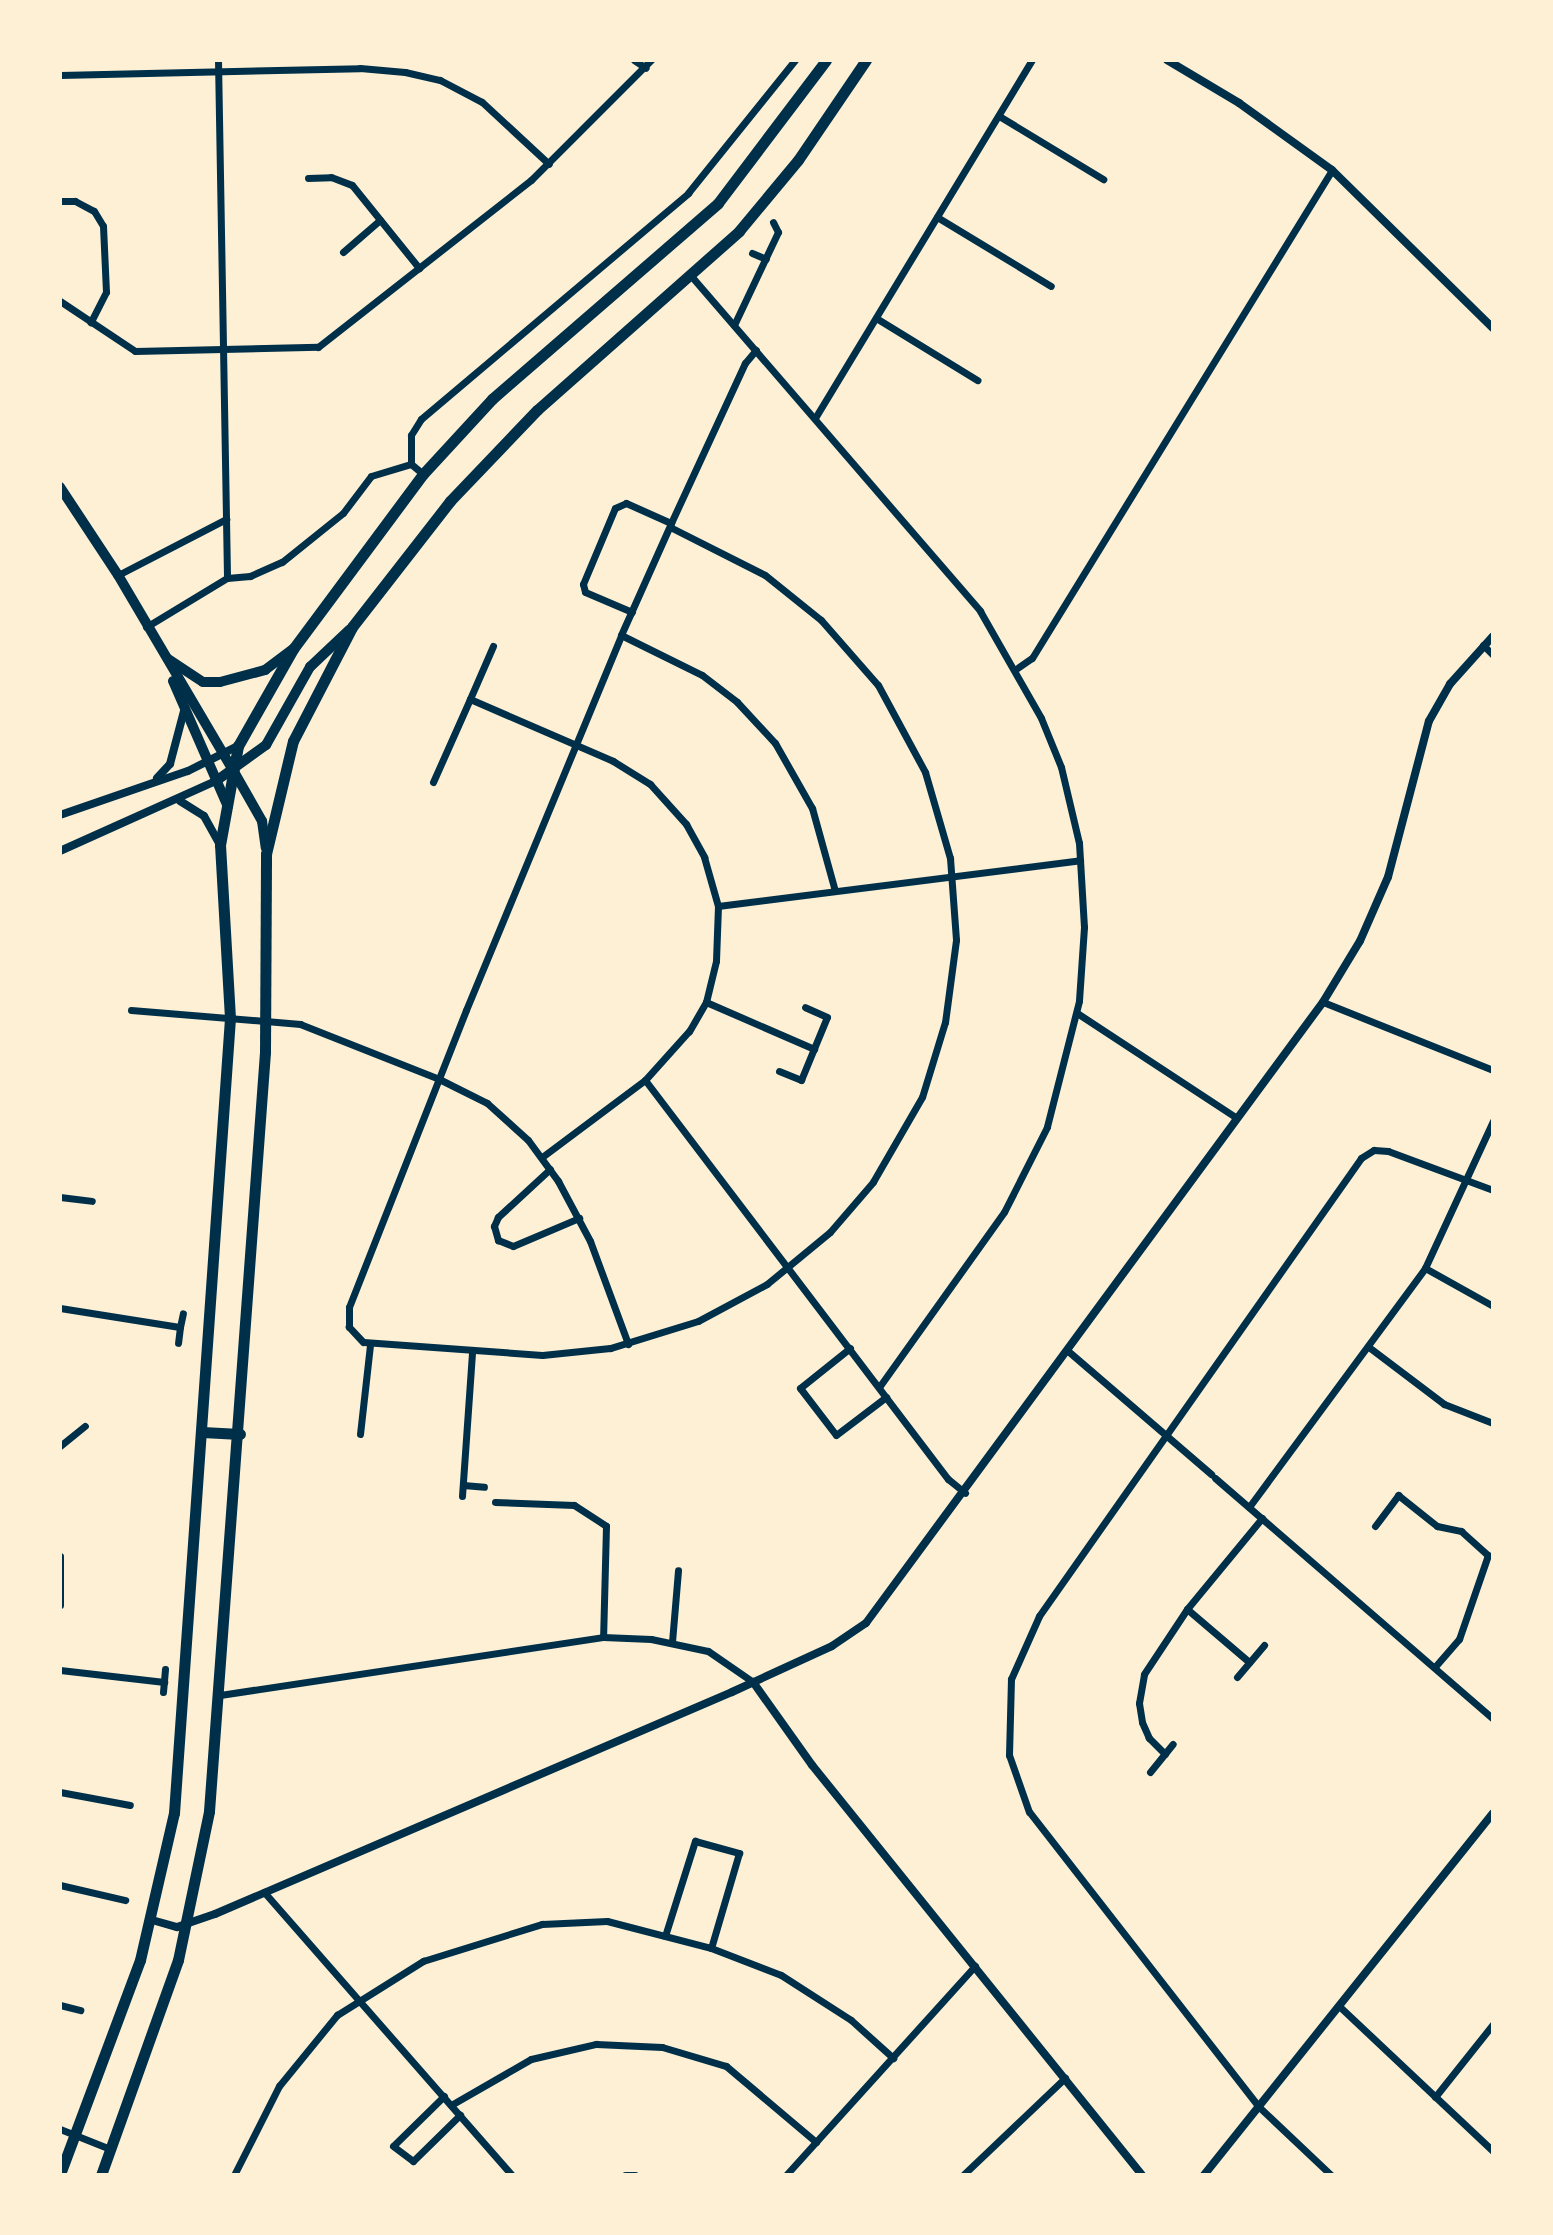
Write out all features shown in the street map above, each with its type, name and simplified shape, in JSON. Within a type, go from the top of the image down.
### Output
[{"type":"highway","points":[[60,2174],[127,2000],[152,1920],[174,1813],[230,1018],[220,845],[238,746],[293,649],[423,474],[523,370],[718,203],[826,60]]},
{"type":"highway","points":[[101,2175],[188,1922],[209,1811],[240,1434],[267,1019],[266,854],[293,741],[352,627],[450,501],[537,410],[692,277],[765,202],[866,60]]},
{"type":"highway","points":[[202,1432],[240,1434]]},
{"type":"main road","points":[[60,487],[118,575],[262,821],[266,854]]},
{"type":"main road","points":[[216,781],[266,745],[310,667],[352,627]]},
{"type":"main road","points":[[164,656],[203,682],[220,682],[265,670],[293,649]]},
{"type":"main road","points":[[164,656],[184,711],[228,807]]},
{"type":"street","points":[[218,60],[227,578]]},
{"type":"street","points":[[634,60],[646,68]]},
{"type":"street","points":[[60,301],[131,350],[318,347],[549,164],[651,60]]},
{"type":"street","points":[[411,464],[411,435],[421,419],[688,193],[795,60]]},
{"type":"street","points":[[815,418],[1032,60]]},
{"type":"street","points":[[1167,60],[1239,103],[1332,170],[1493,328]]},
{"type":"street","points":[[60,75],[360,68],[440,80],[497,113],[549,164]]},
{"type":"street","points":[[999,116],[1103,179]]},
{"type":"street","points":[[1016,669],[1032,658],[1332,170]]},
{"type":"street","points":[[308,178],[331,177],[352,185],[419,268]]},
{"type":"street","points":[[60,201],[75,201],[94,211],[103,226],[106,292],[91,322]]},
{"type":"street","points":[[937,217],[1051,286]]},
{"type":"street","points":[[343,252],[380,220]]},
{"type":"street","points":[[734,325],[778,232],[773,222]]},
{"type":"street","points":[[752,253],[766,259]]},
{"type":"street","points":[[692,277],[965,593],[1016,669],[1061,767],[1080,860],[1084,938],[1077,1013],[1053,1108],[1023,1179],[992,1231],[879,1387]]},
{"type":"street","points":[[876,318],[977,380]]},
{"type":"street","points":[[632,612],[585,592],[583,584],[615,508],[626,503],[670,525],[765,575],[821,620],[853,654],[889,702],[925,772],[952,876],[952,985],[922,1097],[858,1201],[788,1268],[698,1321],[628,1344],[542,1355],[370,1345],[352,1333],[349,1307],[621,635],[632,612],[670,525],[756,350]]},
{"type":"street","points":[[411,464],[423,474]]},
{"type":"street","points":[[146,627],[227,578],[250,576],[282,562],[343,513],[371,476],[411,464]]},
{"type":"street","points":[[118,575],[226,519]]},
{"type":"street","points":[[621,635],[702,675],[737,702],[775,743],[812,808],[835,891]]},
{"type":"street","points":[[152,1920],[177,1927],[264,1892],[753,1682],[832,1646],[866,1623],[965,1493],[1323,1002],[1360,941],[1388,877],[1429,721],[1450,684],[1493,636]]},
{"type":"street","points":[[1483,645],[1493,655]]},
{"type":"street","points":[[433,782],[493,646]]},
{"type":"street","points":[[470,699],[630,770],[670,802],[704,857],[718,906],[716,961],[706,1002],[681,1042],[645,1080],[542,1157]]},
{"type":"street","points":[[154,781],[170,764],[184,711]]},
{"type":"street","points":[[60,815],[208,764],[238,746]]},
{"type":"street","points":[[60,851],[180,801],[216,781]]},
{"type":"street","points":[[180,801],[204,816],[220,845]]},
{"type":"street","points":[[718,906],[1080,860]]},
{"type":"street","points":[[706,1002],[814,1049]]},
{"type":"street","points":[[1323,1002],[1493,1070]]},
{"type":"street","points":[[779,1071],[801,1080],[827,1017],[805,1007]]},
{"type":"street","points":[[131,1010],[300,1024],[439,1079],[487,1103],[542,1157],[579,1218],[628,1344]]},
{"type":"street","points":[[1077,1013],[1237,1118]]},
{"type":"street","points":[[645,1080],[886,1397],[965,1493]]},
{"type":"street","points":[[1249,1507],[1370,1348],[1425,1268],[1493,1121]]},
{"type":"street","points":[[1331,2175],[1259,2107],[1041,1830],[1021,1795],[1009,1755],[1008,1697],[1025,1639],[1365,1154],[1388,1151],[1493,1190]]},
{"type":"street","points":[[550,1169],[498,1217],[494,1226],[498,1240],[513,1246],[579,1218]]},
{"type":"street","points":[[60,1197],[92,1201]]},
{"type":"street","points":[[1425,1268],[1493,1306]]},
{"type":"street","points":[[60,1308],[180,1327]]},
{"type":"street","points":[[178,1343],[183,1313]]},
{"type":"street","points":[[360,1434],[370,1345]]},
{"type":"street","points":[[850,1348],[800,1388],[836,1435],[886,1397]]},
{"type":"street","points":[[1370,1348],[1444,1404],[1493,1423]]},
{"type":"street","points":[[1068,1351],[1493,1719]]},
{"type":"street","points":[[462,1496],[472,1353]]},
{"type":"street","points":[[60,1446],[85,1426]]},
{"type":"street","points":[[463,1485],[484,1487]]},
{"type":"street","points":[[1375,1526],[1398,1495],[1437,1526],[1461,1531],[1488,1555],[1459,1639],[1435,1667]]},
{"type":"street","points":[[495,1502],[574,1505],[606,1526],[603,1637]]},
{"type":"street","points":[[1165,1754],[1145,1730],[1139,1692],[1151,1658],[1262,1518]]},
{"type":"street","points":[[60,1556],[60,1605]]},
{"type":"street","points":[[672,1642],[678,1570]]},
{"type":"street","points":[[1187,1609],[1249,1662]]},
{"type":"street","points":[[220,1695],[603,1637],[672,1642],[708,1651],[753,1682],[812,1765],[1142,2175]]},
{"type":"street","points":[[1237,1677],[1264,1645]]},
{"type":"street","points":[[163,1692],[165,1669]]},
{"type":"street","points":[[60,1670],[164,1682]]},
{"type":"street","points":[[1150,1772],[1173,1744]]},
{"type":"street","points":[[60,1792],[130,1805]]},
{"type":"street","points":[[1204,2175],[1493,1813]]},
{"type":"street","points":[[665,1936],[695,1841],[739,1853],[711,1948]]},
{"type":"street","points":[[60,1885],[125,1900]]},
{"type":"street","points":[[264,1892],[512,2175]]},
{"type":"street","points":[[234,2175],[288,2072],[318,2034],[358,1999],[423,1961],[542,1924],[607,1921],[711,1948],[781,1975],[851,2020],[893,2058]]},
{"type":"street","points":[[786,2175],[975,1966]]},
{"type":"street","points":[[60,2005],[80,2010]]},
{"type":"street","points":[[1339,2006],[1493,2151]]},
{"type":"street","points":[[1435,2097],[1493,2024]]},
{"type":"street","points":[[451,2105],[531,2059],[596,2044],[662,2047],[726,2066],[816,2142]]},
{"type":"street","points":[[963,2175],[1065,2078]]},
{"type":"street","points":[[444,2096],[393,2146],[413,2161],[460,2115]]},
{"type":"street","points":[[60,2129],[110,2149]]},
{"type":"street","points":[[625,2175],[635,2175]]}]
